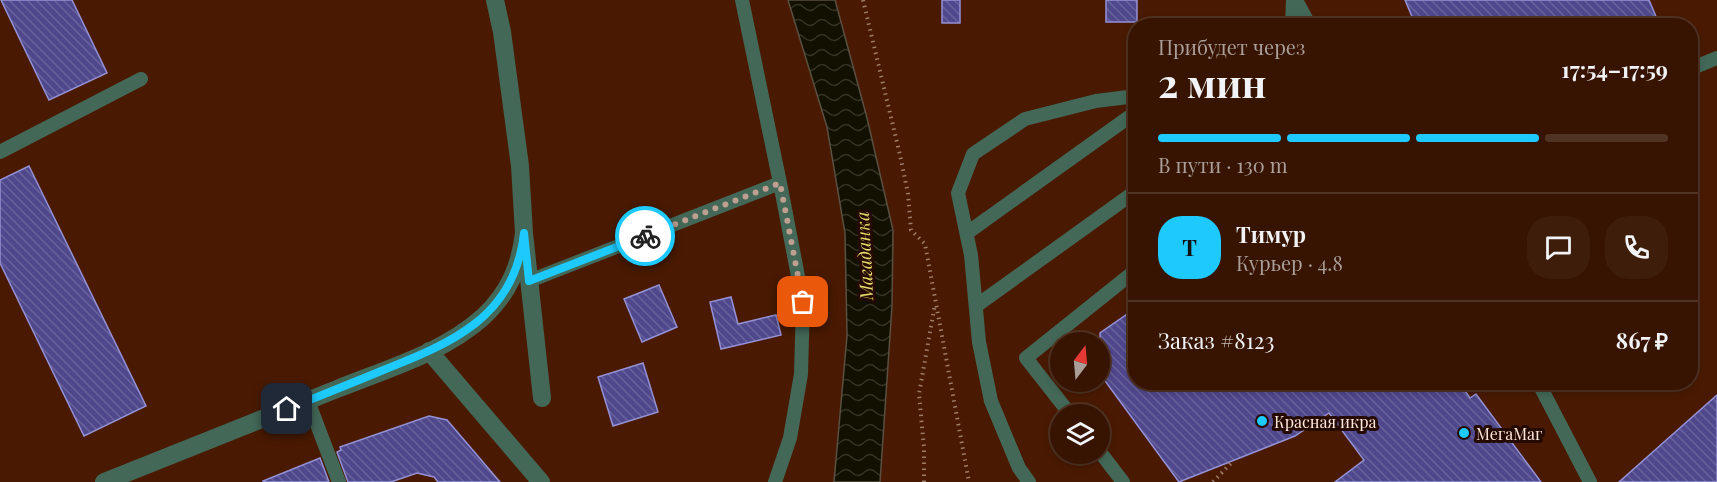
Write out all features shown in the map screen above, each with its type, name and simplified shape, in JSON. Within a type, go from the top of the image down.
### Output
[{"type":"street","points":[[495,0],[520,166],[524,233],[542,398]]},
{"type":"street","points":[[104,482],[429,351],[464,333],[484,316],[512,280],[518,266],[524,233]]},
{"type":"street","points":[[429,351],[541,482]]},
{"type":"lane","points":[[742,0],[803,302],[801,374],[790,438],[775,482]]},
{"type":"lane","points":[[1293,18],[1294,0]]},
{"type":"lane","points":[[1294,0],[1305,18]]},
{"type":"lane","points":[[1698,66],[1717,58]]},
{"type":"lane","points":[[0,152],[141,80]]},
{"type":"lane","points":[[1029,482],[1018,468],[991,401],[979,342],[967,233],[958,193],[973,154],[1025,119],[1096,101],[1128,97]]},
{"type":"lane","points":[[967,233],[1128,118]]},
{"type":"lane","points":[[529,281],[780,183]]},
{"type":"lane","points":[[976,306],[1128,197]]},
{"type":"lane","points":[[1062,404],[1026,358],[1128,276]]},
{"type":"lane","points":[[1542,390],[1590,482]]},
{"type":"lane","points":[[308,401],[339,482]]},
{"type":"lane","points":[[1109,464],[1123,482]]},
{"type":"path","points":[[863,0],[900,155],[908,194],[911,230],[926,244],[969,482]]},
{"type":"path","points":[[924,482],[924,448],[919,394],[936,300]]},
{"type":"path","points":[[1213,482],[1233,461]]},
{"type":"water","name":"Магаданка","points":[[788,0],[835,0],[867,118],[893,230],[892,306],[880,482],[834,482],[847,336],[845,233],[827,127]]},
{"type":"building","points":[[1,0],[72,0],[107,73],[49,100]]},
{"type":"building","points":[[942,0],[960,0],[960,23],[942,23]]},
{"type":"building","points":[[1106,0],[1137,0],[1137,18],[1128,18],[1128,22],[1106,22]]},
{"type":"building","points":[[1405,0],[1649,0],[1657,18],[1413,18]]},
{"type":"building","points":[[29,166],[146,406],[84,436],[0,263],[0,180]]},
{"type":"building","points":[[659,285],[677,327],[642,342],[624,299]]},
{"type":"building","points":[[731,297],[738,324],[776,315],[781,335],[721,349],[710,302]]},
{"type":"building","points":[[1128,314],[1128,390],[1464,390],[1470,398],[1476,394],[1541,482],[1335,482],[1364,460],[1329,413],[1295,436],[1179,482],[1110,388],[1110,332],[1101,332]]},
{"type":"building","points":[[643,363],[658,412],[613,426],[598,377]]},
{"type":"building","points":[[1717,395],[1717,482],[1619,482]]},
{"type":"building","points":[[429,416],[447,420],[500,482],[438,482],[434,477],[417,473],[391,482],[348,482],[337,452],[341,450],[340,447]]},
{"type":"building","points":[[320,458],[329,482],[263,482],[263,481]]},
{"type":"way so far","points":[[645,236],[780,183],[803,302]]},
{"type":"place","name":"Красная икра","points":[[1262,421]]},
{"type":"place","name":"МегаМаг","points":[[1464,433]]},
{"type":"route","points":[[287,409],[405,362],[464,333],[484,316],[512,280],[522,251],[524,233],[529,281],[645,236]]}]
